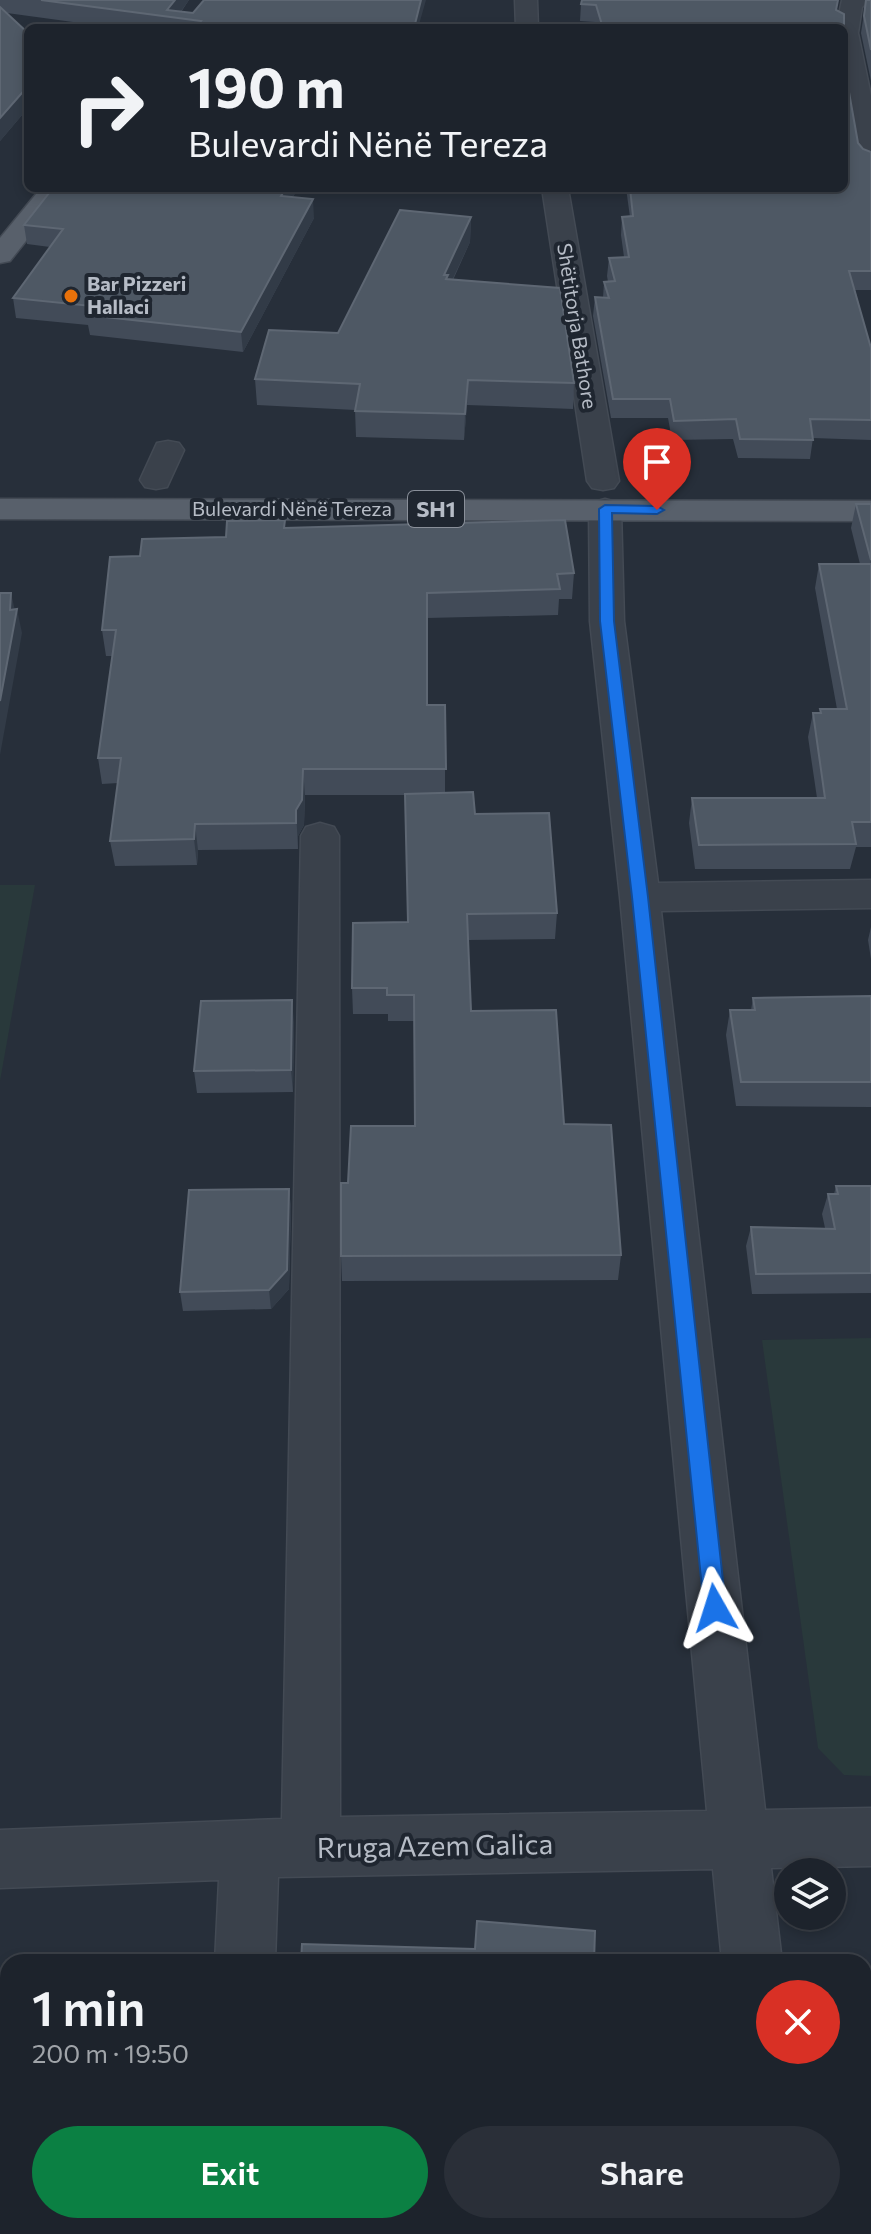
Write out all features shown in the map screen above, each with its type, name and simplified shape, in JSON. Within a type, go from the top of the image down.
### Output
[{"type":"main road","points":[[0,255],[52,192]]},
{"type":"main road","name":"Bulevardi Nënë Tereza","points":[[0,480],[603,485],[871,483]]},
{"type":"main road","name":"Bulevardi Nënë Tereza","points":[[0,509],[603,485],[871,511]]},
{"type":"street","points":[[526,0],[527,24]]},
{"type":"street","points":[[848,26],[851,3],[859,0]]},
{"type":"street","points":[[848,38],[871,160]]},
{"type":"street","name":"Shëtitorja Bathore","points":[[556,192],[603,485],[607,621],[640,897],[751,1954]]},
{"type":"street","points":[[156,480],[168,450]]},
{"type":"street","points":[[311,1847],[320,836]]},
{"type":"street","points":[[640,897],[871,894]]},
{"type":"street","name":"Rruga Azem Galica","points":[[0,1859],[311,1847],[871,1837]]},
{"type":"street","points":[[245,1954],[250,1849]]},
{"type":"shaded area","points":[[0,885],[35,885],[0,1081]]},
{"type":"shaded area","points":[[871,1338],[871,1776],[844,1775],[818,1748],[762,1340]]},
{"type":"building","points":[[41,0],[175,0],[167,10],[193,13],[204,0],[421,0],[415,24],[198,24],[201,21]]},
{"type":"building","points":[[582,0],[838,0],[836,10],[844,14],[844,24],[602,24],[596,5],[581,4]]},
{"type":"building","points":[[866,0],[871,0],[871,50],[864,16]]},
{"type":"building","points":[[0,7],[24,29],[24,91],[0,118]]},
{"type":"building","points":[[848,87],[858,143],[871,152],[871,271],[849,271],[871,348],[871,420],[810,419],[813,440],[740,439],[736,419],[674,421],[670,399],[613,399],[595,297],[609,298],[604,282],[615,281],[609,258],[629,257],[622,217],[633,216],[630,192],[848,192]]},
{"type":"building","points":[[50,192],[284,192],[281,196],[313,199],[241,332],[86,315],[92,306],[13,298],[63,229],[24,225]]},
{"type":"building","points":[[400,210],[471,217],[444,275],[448,275],[446,279],[560,288],[574,383],[468,380],[465,414],[355,411],[360,384],[255,379],[269,330],[338,333]]},
{"type":"building","points":[[856,504],[871,504],[871,560]]},
{"type":"building","points":[[285,520],[284,528],[565,520],[574,573],[557,574],[560,589],[427,593],[427,705],[445,705],[446,769],[303,769],[302,800],[296,810],[296,823],[195,824],[194,839],[110,841],[121,758],[98,758],[116,630],[102,630],[110,557],[140,556],[142,539],[226,537],[227,521]]},
{"type":"building","points":[[819,564],[871,564],[871,822],[852,822],[856,844],[699,845],[692,798],[825,798],[813,713],[821,713],[820,709],[847,709]]},
{"type":"building","points":[[0,593],[11,593],[10,610],[17,609],[0,701]]},
{"type":"building","points":[[473,792],[475,814],[549,813],[557,913],[467,914],[471,1011],[556,1010],[564,1124],[611,1125],[621,1255],[341,1256],[341,1183],[348,1183],[351,1126],[415,1126],[414,995],[387,995],[387,988],[352,988],[353,923],[408,922],[405,794]]},
{"type":"building","points":[[871,996],[871,1082],[741,1082],[730,1010],[755,1010],[753,998]]},
{"type":"building","points":[[292,1000],[291,1070],[194,1071],[201,1001]]},
{"type":"building","points":[[836,1186],[871,1186],[871,1273],[756,1274],[751,1227],[835,1229],[828,1194],[838,1194]]},
{"type":"building","points":[[289,1189],[287,1270],[269,1290],[180,1292],[189,1190]]},
{"type":"building","points":[[477,1921],[595,1931],[594,1954],[301,1954],[302,1944],[475,1949]]},
{"type":"place","name":"Bar Pizzeri Hallaci","points":[[71,296]]},
{"type":"route","points":[[657,510],[605,509],[607,621],[640,897],[715,1608]]}]
